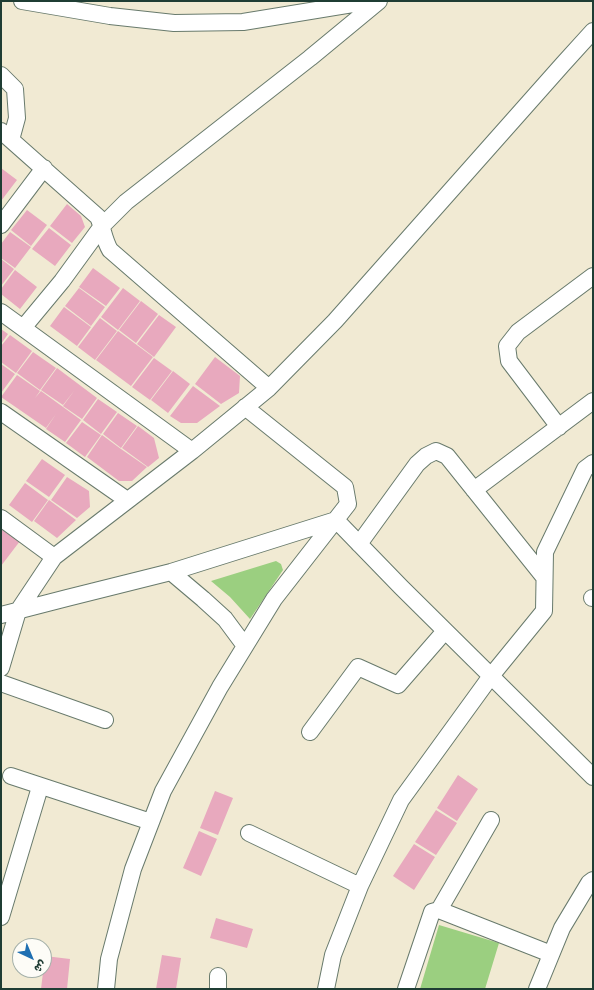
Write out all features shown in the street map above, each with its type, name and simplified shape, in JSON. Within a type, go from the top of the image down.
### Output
[{"type":"street","points":[[22,1],[110,16],[174,23],[242,22],[371,1]]},
{"type":"street","points":[[23,328],[62,282],[102,226],[126,202],[310,58],[379,1]]},
{"type":"street","points":[[1,668],[18,611],[54,556],[192,451],[269,388],[335,321],[593,31]]},
{"type":"street","points":[[1,75],[15,89],[18,118],[6,135],[98,217],[106,243],[110,250],[269,388]]},
{"type":"street","points":[[1,226],[44,168]]},
{"type":"street","points":[[559,427],[509,361],[507,346],[518,332],[593,276]]},
{"type":"street","points":[[1,312],[192,451]]},
{"type":"street","points":[[474,490],[593,402]]},
{"type":"street","points":[[106,989],[109,959],[131,876],[163,791],[220,687],[274,599],[348,504],[345,487],[246,407]]},
{"type":"street","points":[[1,412],[127,500]]},
{"type":"street","points":[[359,544],[417,464],[426,456],[436,451],[447,456],[544,577]]},
{"type":"street","points":[[326,989],[333,955],[360,886],[401,800],[450,735],[491,676],[544,610],[545,552],[585,469],[593,463]]},
{"type":"street","points":[[1,518],[54,556]]},
{"type":"street","points":[[336,520],[445,631],[593,777]]},
{"type":"street","points":[[1,615],[171,572],[336,520]]},
{"type":"street","points":[[171,572],[225,619],[245,646]]},
{"type":"street","points":[[310,732],[358,667],[398,685],[445,631]]},
{"type":"street","points":[[1,683],[105,720]]},
{"type":"street","points":[[11,776],[40,787],[151,822]]},
{"type":"street","points":[[1,917],[5,892],[40,787]]},
{"type":"street","points":[[439,910],[491,820]]},
{"type":"street","points":[[249,833],[360,886]]},
{"type":"street","points":[[537,989],[562,928],[589,883],[593,880]]},
{"type":"street","points":[[406,989],[432,912],[439,910],[551,954]]},
{"type":"green space","points":[[276,561],[281,564],[283,570],[250,619],[230,597],[211,581]]},
{"type":"green space","points":[[439,925],[499,943],[485,989],[420,989]]},
{"type":"building","points":[[1,168],[17,180],[1,201]]},
{"type":"building","points":[[67,204],[81,216],[85,227],[72,243],[50,226]]},
{"type":"building","points":[[27,210],[47,225],[31,246],[11,230]]},
{"type":"building","points":[[49,228],[71,245],[55,266],[32,249]]},
{"type":"building","points":[[10,232],[31,247],[15,268],[1,258],[1,244]]},
{"type":"building","points":[[1,259],[14,269],[1,286]]},
{"type":"building","points":[[93,268],[120,288],[106,306],[79,287]]},
{"type":"building","points":[[15,270],[37,287],[20,309],[1,294],[1,289]]},
{"type":"building","points":[[79,288],[105,307],[91,326],[65,306]]},
{"type":"building","points":[[123,288],[140,301],[118,330],[101,317]]},
{"type":"building","points":[[141,301],[158,314],[136,343],[119,330]]},
{"type":"building","points":[[64,307],[91,327],[77,346],[50,326]]},
{"type":"building","points":[[159,315],[176,327],[154,357],[137,344]]},
{"type":"building","points":[[100,318],[117,331],[95,360],[78,347]]},
{"type":"building","points":[[1,329],[8,334],[1,344]]},
{"type":"building","points":[[118,331],[153,357],[131,386],[96,360]]},
{"type":"building","points":[[10,335],[32,351],[16,373],[1,362],[1,346]]},
{"type":"building","points":[[33,352],[56,368],[40,390],[17,373]]},
{"type":"building","points":[[215,357],[240,376],[239,393],[221,404],[195,384]]},
{"type":"building","points":[[154,358],[172,371],[150,400],[132,387]]},
{"type":"building","points":[[1,364],[15,374],[1,393]]},
{"type":"building","points":[[57,368],[97,398],[82,419],[63,406],[74,391],[63,405],[41,390]]},
{"type":"building","points":[[173,371],[190,384],[168,413],[151,400]]},
{"type":"building","points":[[17,375],[40,391],[35,398],[41,391],[81,420],[65,442],[46,429],[56,414],[46,428],[1,397]]},
{"type":"building","points":[[193,386],[220,406],[197,423],[181,423],[170,416]]},
{"type":"building","points":[[98,399],[117,412],[101,434],[83,420]]},
{"type":"building","points":[[118,413],[137,426],[121,448],[103,434]]},
{"type":"building","points":[[82,422],[101,435],[85,457],[66,443]]},
{"type":"building","points":[[138,426],[154,438],[159,458],[148,467],[122,448]]},
{"type":"building","points":[[102,435],[147,467],[132,481],[119,481],[87,457]]},
{"type":"building","points":[[42,459],[65,475],[49,497],[26,481]]},
{"type":"building","points":[[67,477],[89,491],[90,507],[77,518],[51,500]]},
{"type":"building","points":[[25,483],[48,500],[32,522],[9,505]]},
{"type":"building","points":[[49,500],[76,520],[57,538],[34,521]]},
{"type":"building","points":[[1,526],[20,541],[1,566]]},
{"type":"building","points":[[458,775],[478,789],[457,821],[437,808]]},
{"type":"building","points":[[215,791],[233,798],[218,835],[200,828]]},
{"type":"building","points":[[436,810],[457,823],[436,855],[415,842]]},
{"type":"building","points":[[199,831],[217,839],[201,876],[183,868]]},
{"type":"building","points":[[414,844],[435,857],[414,890],[393,876]]},
{"type":"building","points":[[216,918],[253,929],[247,948],[210,938]]},
{"type":"building","points":[[162,955],[181,958],[176,989],[156,989]]},
{"type":"building","points":[[52,957],[70,959],[67,989],[41,989],[42,978],[52,978]]}]
